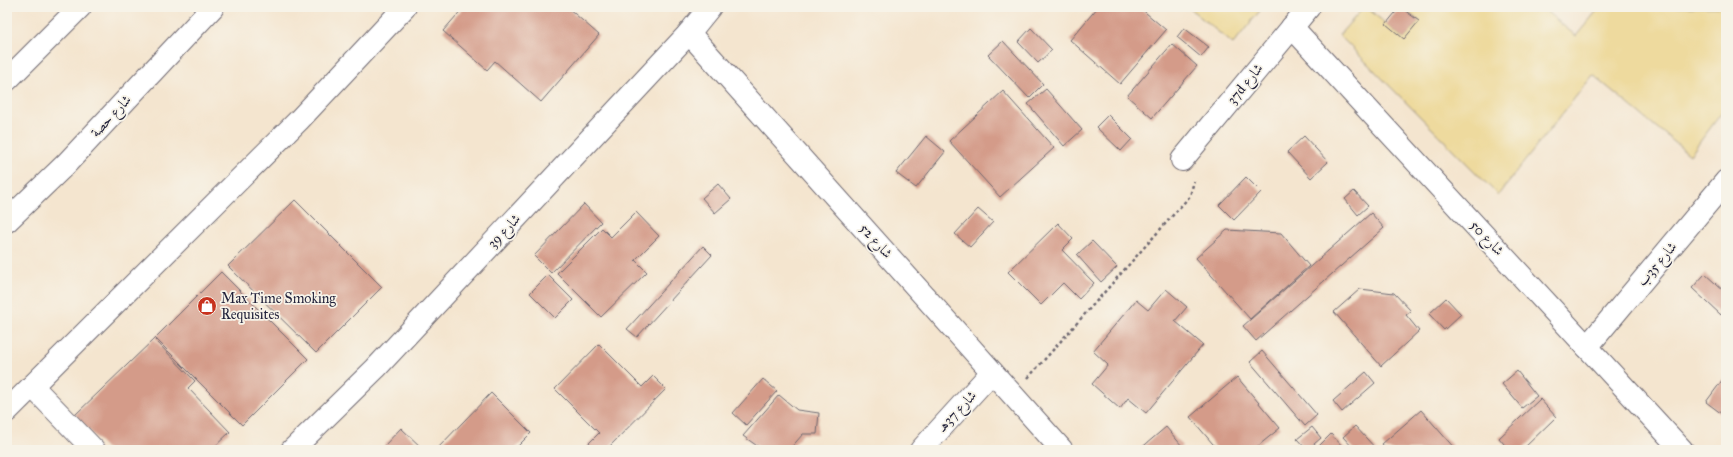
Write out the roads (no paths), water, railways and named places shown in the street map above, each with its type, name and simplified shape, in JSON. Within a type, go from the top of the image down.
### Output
[{"type":"street","points":[[7,80],[80,7]]},
{"type":"street","name":"شارع حصة","points":[[7,221],[66,164],[213,7]]},
{"type":"street","points":[[7,411],[33,387],[299,120],[405,7]]},
{"type":"street","name":"شارع 39","points":[[292,450],[376,368],[689,33],[710,7]]},
{"type":"street","name":"37d شارع","points":[[1185,157],[1309,7]]},
{"type":"street","name":"شارع 50","points":[[1292,27],[1682,450]]},
{"type":"street","name":"شارع 52","points":[[689,33],[1062,450]]},
{"type":"street","name":"شارع 35ب","points":[[1587,347],[1726,181]]},
{"type":"street","name":"شارع 37هـ","points":[[921,450],[992,372]]},
{"type":"street","points":[[33,387],[94,450]]},
{"type":"place","name":"Max Time Smoking Requisites","points":[[207,306]]}]
